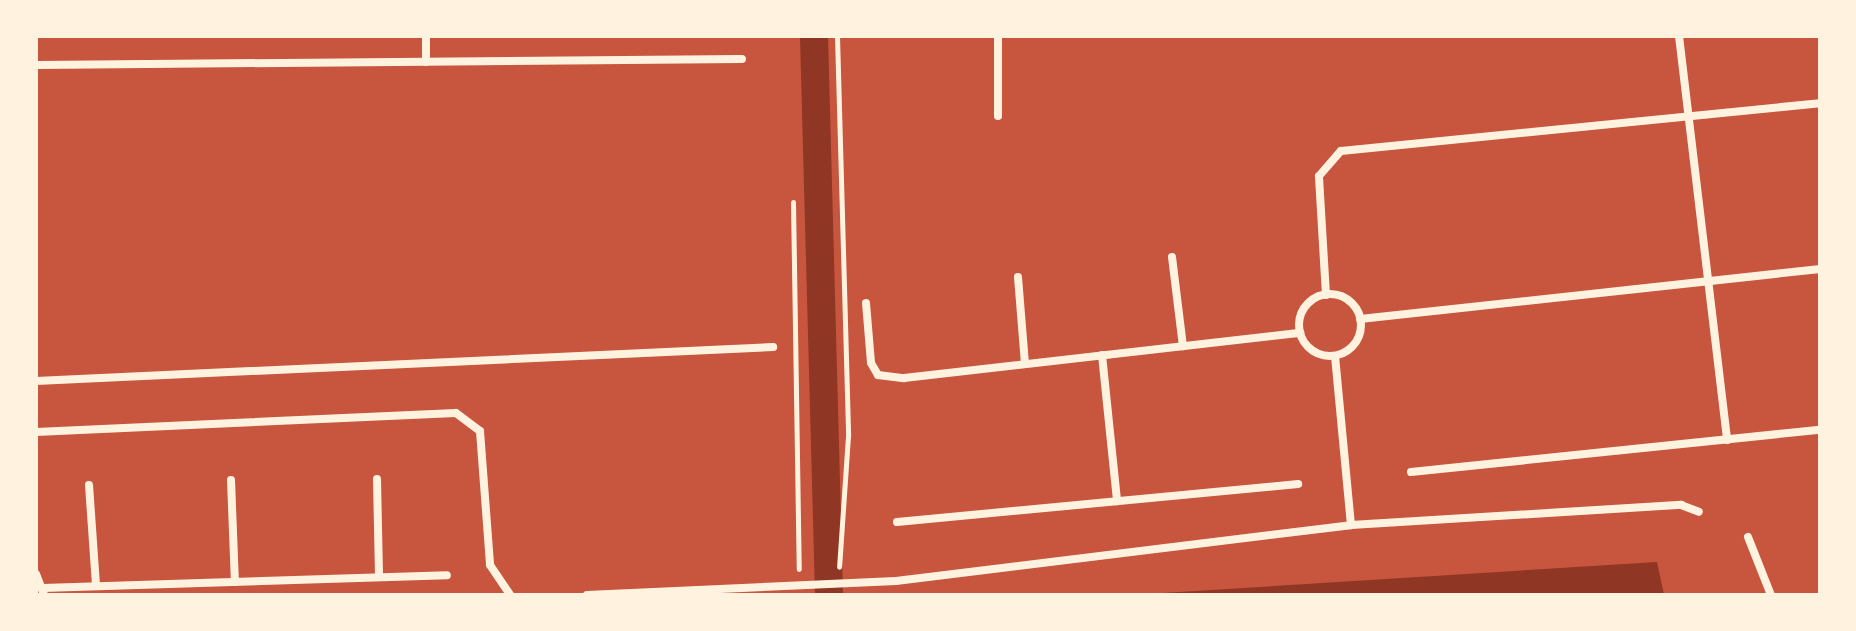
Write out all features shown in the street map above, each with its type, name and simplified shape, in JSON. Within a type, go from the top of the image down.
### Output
[{"type":"street","points":[[426,36],[426,62]]},
{"type":"street","points":[[998,36],[998,116]]},
{"type":"street","points":[[1679,36],[1727,440]]},
{"type":"street","points":[[36,65],[742,59]]},
{"type":"street","points":[[1326,295],[1319,176],[1341,151],[1820,103]]},
{"type":"street","points":[[1172,257],[1183,346]]},
{"type":"street","points":[[1360,319],[1820,269]]},
{"type":"street","points":[[1018,277],[1025,364]]},
{"type":"street","points":[[1326,295],[1350,302],[1360,319],[1353,346],[1335,356],[1315,353],[1300,333],[1304,308],[1326,295]]},
{"type":"street","points":[[866,303],[878,375],[1025,364],[1300,333]]},
{"type":"street","points":[[36,381],[773,347]]},
{"type":"street","points":[[1102,355],[1117,501]]},
{"type":"street","points":[[1335,356],[1351,525]]},
{"type":"street","points":[[36,432],[456,413],[480,431],[490,565],[510,595]]},
{"type":"street","points":[[1411,472],[1820,430]]},
{"type":"street","points":[[377,479],[379,577]]},
{"type":"street","points":[[231,480],[235,582]]},
{"type":"street","points":[[897,522],[1298,484]]},
{"type":"street","points":[[89,485],[96,586]]},
{"type":"street","points":[[587,595],[896,581],[1351,525],[1681,505],[1699,512]]},
{"type":"street","points":[[1748,537],[1771,595]]},
{"type":"street","points":[[36,574],[43,591],[96,586],[447,575]]},
{"type":"path","points":[[837,36],[848,436],[838,579]]},
{"type":"path","points":[[793,202],[799,580]]},
{"type":"shaded area","points":[[1657,562],[1664,595],[1131,595]]},
{"type":"waterway","points":[[814,36],[829,595]]}]
